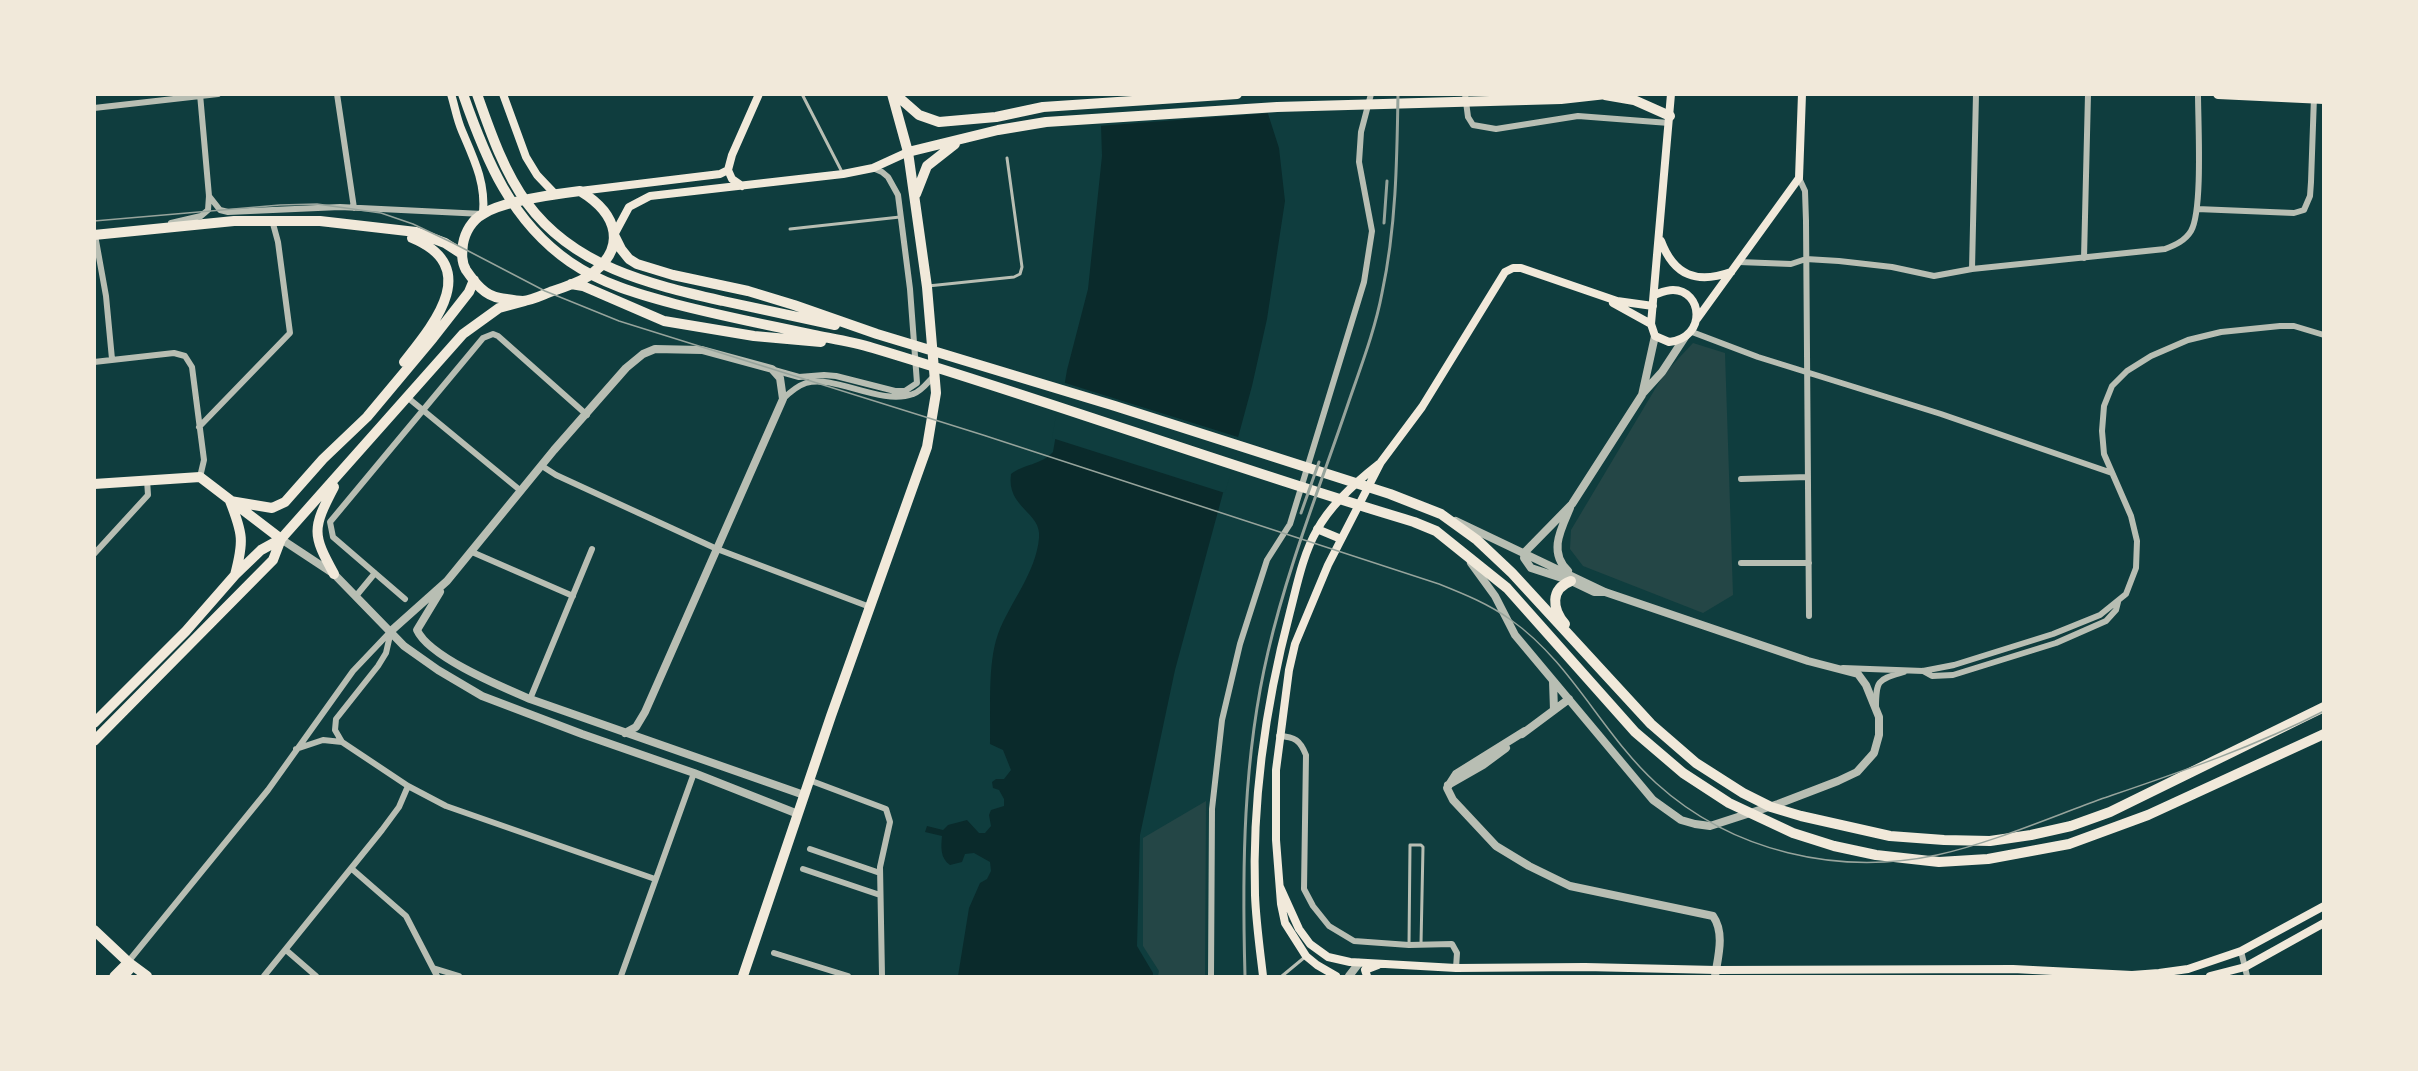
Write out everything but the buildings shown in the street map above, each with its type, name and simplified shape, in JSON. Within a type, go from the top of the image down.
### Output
[{"type":"highway","points":[[463,94],[478,140],[508,198],[541,238],[570,262],[627,291],[716,315],[870,347],[1436,531],[1507,588],[1635,732],[1659,754],[1729,803],[1793,833],[1834,846],[1876,855],[1939,862],[1988,860],[2069,844],[2148,814],[2322,736]]},
{"type":"highway","points":[[477,94],[501,154],[527,202],[557,235],[577,251],[609,268],[660,286],[877,334]]},
{"type":"highway","points":[[894,94],[928,120],[955,122],[996,117],[1043,106],[1238,94]]},
{"type":"highway","points":[[743,976],[809,780],[927,447],[936,393],[927,287],[908,152],[894,94]]},
{"type":"highway","points":[[2218,94],[2317,98]]},
{"type":"highway","points":[[908,152],[998,130],[1046,122],[1277,107],[1561,99],[1606,95],[1634,100],[1669,120]]},
{"type":"highway","points":[[914,204],[919,183],[927,166],[938,155],[971,136]]},
{"type":"highway","points":[[94,723],[186,631],[235,575],[261,550],[281,539],[463,334],[499,308],[525,301],[587,277],[603,261],[610,252],[614,236],[612,222],[597,201],[580,191],[555,194],[506,205],[483,214],[468,228],[462,262],[481,289],[494,297],[525,301]]},
{"type":"highway","points":[[95,235],[272,220],[416,232],[444,243],[462,254]]},
{"type":"highway","points":[[367,417],[395,373],[428,333],[447,297],[450,283],[448,270],[435,253],[422,242],[387,228]]},
{"type":"highway","points":[[614,236],[629,259],[648,267],[673,275],[748,291],[877,334],[1115,406],[1390,494],[1441,514],[1477,540],[1512,573],[1651,724],[1696,763],[1743,793],[1771,807],[1801,816],[1890,836],[1944,840],[1990,841],[2071,826],[2110,812],[2324,707]]},
{"type":"highway","points":[[230,501],[272,508],[285,502],[323,459],[367,417],[453,314],[469,292],[474,280]]},
{"type":"highway","points":[[571,284],[583,286],[664,321],[754,336],[870,347]]},
{"type":"highway","points":[[334,574],[317,540],[316,529],[341,474]]},
{"type":"highway","points":[[94,484],[200,477],[281,539]]},
{"type":"highway","points":[[230,501],[242,534],[242,547],[235,575]]},
{"type":"highway","points":[[94,741],[273,560],[281,539]]},
{"type":"highway","points":[[1573,579],[1561,585],[1555,595],[1561,620],[1607,676]]},
{"type":"highway","points":[[2304,717],[2324,702]]},
{"type":"highway","points":[[94,930],[130,964],[147,976]]},
{"type":"main road","points":[[451,94],[462,129],[480,172],[484,198],[483,214]]},
{"type":"main road","points":[[503,94],[526,157],[537,175],[555,194]]},
{"type":"main road","points":[[742,186],[732,179],[728,170],[732,155],[759,94]]},
{"type":"main road","points":[[1671,94],[1651,324],[1655,336],[1669,342],[1684,338],[1692,332],[1697,319],[1799,178],[1802,94]]},
{"type":"main road","points":[[614,236],[629,207],[642,199],[674,192],[843,174],[873,168],[908,152]]},
{"type":"main road","points":[[580,191],[714,176],[728,170]]},
{"type":"main road","points":[[1659,237],[1665,253],[1680,271],[1692,277],[1716,278],[1731,272]]},
{"type":"main road","points":[[1336,976],[1306,956],[1285,923],[1276,840],[1276,770],[1285,691],[1295,644],[1341,539],[1381,462],[1422,407],[1505,272],[1513,268],[1521,268],[1617,301],[1653,306]]},
{"type":"main road","points":[[1654,295],[1671,289],[1680,291],[1692,301],[1697,319]]},
{"type":"main road","points":[[1591,293],[1651,324]]},
{"type":"main road","points":[[1263,976],[1255,898],[1255,865],[1259,792],[1270,698],[1278,657],[1299,578],[1317,529],[1340,499],[1381,462]]},
{"type":"main road","points":[[1317,529],[1341,539]]},
{"type":"main road","points":[[1280,887],[1299,929],[1310,944],[1328,957],[1359,963],[1497,972],[1585,967],[1716,973],[2013,969],[2132,975],[2188,969],[2241,951],[2324,906]]},
{"type":"main road","points":[[2210,976],[2246,972],[2324,923]]},
{"type":"main road","points":[[1367,976],[1365,970],[1385,963]]},
{"type":"main road","points":[[114,976],[130,964]]},
{"type":"main road","points":[[124,976],[130,964]]},
{"type":"main road","points":[[1317,965],[1323,976]]},
{"type":"street","points":[[94,108],[218,94]]},
{"type":"street","points":[[336,94],[354,208]]},
{"type":"street","points":[[1211,976],[1212,809],[1222,720],[1240,644],[1267,560],[1290,524],[1364,282],[1372,231],[1359,162],[1361,132],[1371,94]]},
{"type":"street","points":[[1466,94],[1468,117],[1473,125],[1489,128],[1578,116],[1669,120]]},
{"type":"street","points":[[1972,269],[1976,94]]},
{"type":"street","points":[[2084,258],[2088,94]]},
{"type":"street","points":[[1739,262],[1791,264],[1806,259],[1892,267],[1934,276],[1972,269],[2165,249],[2178,244],[2192,230],[2197,209],[2198,94]]},
{"type":"street","points":[[140,230],[201,216],[208,210],[209,196],[200,95]]},
{"type":"street","points":[[2197,209],[2294,213],[2304,210],[2310,196],[2317,98]]},
{"type":"street","points":[[130,964],[268,790],[353,671],[391,631],[447,581],[521,490],[626,368],[643,354],[655,350],[702,350],[799,377],[836,376],[896,391],[905,391],[917,383],[902,216],[894,185],[882,172],[873,168]]},
{"type":"street","points":[[1799,178],[1805,191],[1809,616]]},
{"type":"street","points":[[209,196],[220,210],[228,213],[295,208],[354,208],[483,214]]},
{"type":"street","points":[[199,427],[290,333],[278,242],[272,220]]},
{"type":"street","points":[[95,235],[106,296],[112,359]]},
{"type":"street","points":[[1923,671],[1932,667],[1954,665],[2053,634],[2094,618],[2126,594],[2136,568],[2137,541],[2131,516],[2104,454],[2102,431],[2104,406],[2112,387],[2127,371],[2151,356],[2188,340],[2222,332],[2295,326],[2324,335]]},
{"type":"street","points":[[1692,332],[1758,357],[1808,371],[2112,473]]},
{"type":"street","points":[[405,599],[333,537],[330,522],[475,345],[483,338],[493,334],[498,336],[587,415]]},
{"type":"street","points":[[1642,394],[1655,336]]},
{"type":"street","points":[[1573,579],[1560,563],[1557,546],[1557,538],[1572,504],[1642,394],[1662,372],[1684,338]]},
{"type":"street","points":[[94,362],[174,353],[184,356],[192,367],[204,460],[200,477]]},
{"type":"street","points":[[772,369],[780,378],[783,399]]},
{"type":"street","points":[[625,733],[636,727],[645,712],[783,399],[794,389],[808,382],[831,383],[869,393],[904,396],[915,394],[934,376]]},
{"type":"street","points":[[407,397],[521,490]]},
{"type":"street","points":[[542,466],[556,475],[717,549],[870,608]]},
{"type":"street","points":[[1741,479],[1808,477]]},
{"type":"street","points":[[94,554],[148,495],[147,480]]},
{"type":"street","points":[[1461,550],[1495,596],[1515,635],[1653,800],[1681,820],[1710,825],[1778,804],[1838,781],[1862,768],[1874,753],[1880,735],[1876,706],[1858,674],[1605,592],[1594,592],[1573,579],[1531,568],[1524,558],[1525,552],[1572,504]]},
{"type":"street","points":[[1441,514],[1525,552]]},
{"type":"street","points":[[1507,545],[1520,544],[1538,538]]},
{"type":"street","points":[[281,539],[334,574],[404,646],[482,696],[694,773],[798,814]]},
{"type":"street","points":[[530,699],[592,549]]},
{"type":"street","points":[[472,552],[573,596]]},
{"type":"street","points":[[1740,563],[1809,563]]},
{"type":"street","points":[[356,596],[375,573]]},
{"type":"street","points":[[447,581],[417,630],[420,638],[487,681],[530,699],[804,795]]},
{"type":"street","points":[[1832,667],[1923,671],[1932,676],[1953,675],[2056,644],[2106,621],[2116,610],[2118,602]]},
{"type":"street","points":[[391,631],[386,653],[378,666],[336,719],[335,730],[342,742],[408,786],[446,806],[655,879]]},
{"type":"street","points":[[2053,634],[2056,644]]},
{"type":"street","points":[[1876,706],[1878,683],[1882,679],[1910,670]]},
{"type":"street","points":[[1553,681],[1554,710]]},
{"type":"street","points":[[1569,699],[1526,731],[1456,774],[1448,785],[1453,800],[1496,846],[1529,866],[1570,886],[1713,916],[1719,926],[1720,942],[1716,973]]},
{"type":"street","points":[[1280,736],[1294,737],[1302,745],[1306,755],[1304,889],[1313,906],[1329,926],[1354,941],[1408,945],[1452,944],[1457,953],[1456,968]]},
{"type":"street","points":[[296,749],[323,740],[342,742]]},
{"type":"street","points":[[621,976],[694,773]]},
{"type":"street","points":[[809,780],[886,809],[890,822],[880,873],[882,976]]},
{"type":"street","points":[[264,976],[352,869],[399,807],[408,786]]},
{"type":"street","points":[[810,849],[880,873]]},
{"type":"street","points":[[352,869],[406,916],[437,976]]},
{"type":"street","points":[[802,869],[880,895]]},
{"type":"street","points":[[286,950],[316,976]]},
{"type":"street","points":[[2241,951],[2246,972]]},
{"type":"street","points":[[774,953],[848,976]]},
{"type":"street","points":[[1349,976],[1359,963]]},
{"type":"street","points":[[433,968],[459,976]]},
{"type":"lane","points":[[802,94],[836,156],[843,174]]},
{"type":"lane","points":[[927,287],[1014,277],[1020,274],[1022,267],[1007,158]]},
{"type":"lane","points":[[790,229],[902,216]]},
{"type":"lane","points":[[1408,945],[1410,845],[1421,845],[1421,945]]},
{"type":"lane","points":[[1282,976],[1306,956]]},
{"type":"shaded area","points":[[1100,95],[1262,95],[1279,148],[1285,201],[1267,319],[1252,386],[1175,670],[1140,835],[1137,946],[1153,976],[958,976],[969,908],[980,883],[987,879],[991,871],[990,862],[974,853],[965,854],[962,862],[950,865],[943,856],[942,836],[925,832],[927,826],[943,830],[948,825],[967,820],[979,833],[985,833],[991,826],[989,815],[991,810],[1004,806],[1004,799],[999,790],[993,788],[992,782],[996,779],[1004,779],[1011,770],[1003,750],[990,744],[992,660],[998,634],[1028,575],[1039,538],[1035,522],[1014,495],[1011,474],[1043,460],[1053,452],[1067,370],[1088,289],[1102,156]]},
{"type":"shaded area","points":[[1693,343],[1725,353],[1733,595],[1703,613],[1583,566],[1570,549],[1571,530],[1664,374]]},
{"type":"shaded area","points":[[1206,801],[1205,976],[1158,976],[1159,971],[1143,946],[1143,838]]},
{"type":"pier","points":[[1097,94],[1265,94],[1271,113],[1098,126]]},
{"type":"pier","points":[[1062,382],[1241,438],[1225,493],[1052,438]]},
{"type":"tram line","points":[[94,221],[280,205],[317,204],[381,213],[413,224],[453,243],[545,291],[619,321],[983,435],[1439,584],[1494,609],[1532,637],[1552,656],[1637,764],[1686,807],[1752,842],[1788,853],[1825,860],[1862,862],[1900,861],[1957,850],[2214,759],[2269,737],[2324,711]]},
{"type":"railway","points":[[1245,976],[1244,854],[1253,732],[1268,652],[1285,588],[1379,307],[1387,269],[1393,219],[1398,94]]},
{"type":"railway","points":[[1384,223],[1387,181]]},
{"type":"railway","points":[[1301,513],[1319,462]]}]
